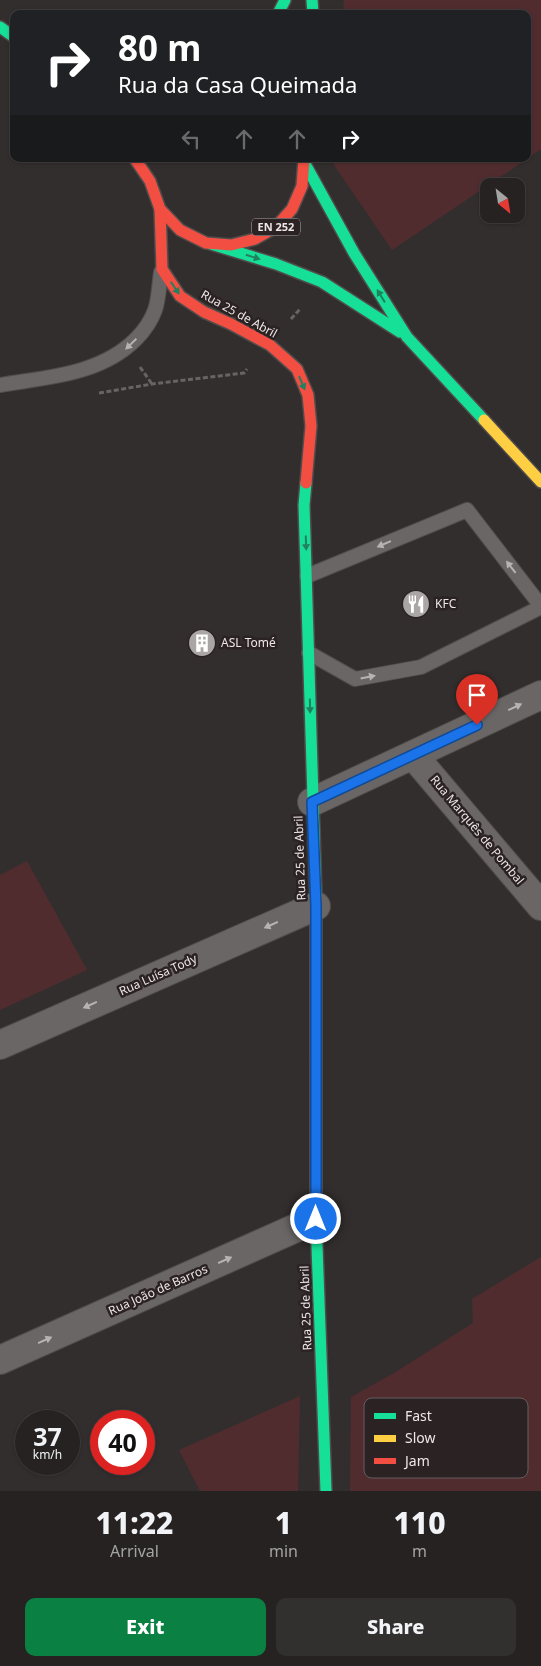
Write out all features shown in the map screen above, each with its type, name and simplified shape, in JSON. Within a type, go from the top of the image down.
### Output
[{"type":"street","name":"EN 252","points":[[138,162],[150,182],[160,209],[180,230],[206,243],[276,264],[322,282],[407,337]]},
{"type":"street","name":"EN 252","points":[[150,182],[151,162]]},
{"type":"street","name":"EN 252","points":[[206,243],[231,245],[255,239],[276,227],[292,209],[302,186],[304,162]]},
{"type":"street","name":"EN 252","points":[[305,162],[354,253],[407,337],[541,482]]},
{"type":"street","points":[[160,209],[162,269]]},
{"type":"street","name":"Rua 25 de Abril","points":[[162,269],[180,296],[204,312],[270,344],[297,369],[308,395],[311,426],[304,505],[316,906],[316,1219],[326,1491]]},
{"type":"street","points":[[312,802],[541,695]]},
{"type":"street","name":"Rua Marquês de Pombal","points":[[413,755],[541,906]]},
{"type":"street","name":"Rua Luísa Tody","points":[[0,1045],[316,906]]},
{"type":"street","name":"Rua João de Barros","points":[[0,1360],[316,1219]]},
{"type":"lane","points":[[0,385],[83,370],[105,362],[126,349],[146,329],[155,310],[162,269]]},
{"type":"lane","points":[[307,576],[467,510],[541,606],[421,667],[355,679],[309,653]]},
{"type":"path","points":[[95,394],[152,384],[244,373],[322,282]]},
{"type":"shaded area","points":[[344,0],[541,0],[541,149],[531,156],[531,10],[343,10]]},
{"type":"shaded area","points":[[332,162],[523,162],[499,178],[480,178],[480,191],[392,250]]},
{"type":"shaded area","points":[[27,861],[87,970],[0,1010],[0,875]]},
{"type":"shaded area","points":[[541,1257],[541,1491],[350,1491],[351,1397],[394,1373],[473,1323],[472,1299]]},
{"type":"shaded area","points":[[300,1396],[298,1491],[200,1491],[179,1450]]},
{"type":"traffic: fast","points":[[280,10],[285,0]]},
{"type":"traffic: fast","points":[[312,0],[313,10]]},
{"type":"traffic: fast","points":[[0,27],[10,34]]},
{"type":"traffic: fast","points":[[304,162],[354,253],[407,337],[484,420]]},
{"type":"traffic: fast","points":[[211,244],[276,264],[322,282],[400,332]]},
{"type":"traffic: fast","points":[[306,483],[304,505],[316,897]]},
{"type":"traffic: fast","points":[[316,1056],[316,1219],[326,1491]]},
{"type":"traffic: slow","points":[[484,420],[541,482]]},
{"type":"traffic: jam","points":[[137,162],[150,181],[160,209],[180,230],[206,243],[231,245],[255,239],[276,227],[292,209],[302,186],[304,162]]},
{"type":"traffic: jam","points":[[160,209],[162,269],[180,296],[204,312],[270,345],[297,369],[308,395],[311,426],[306,483]]},
{"type":"traffic: jam","points":[[316,897],[316,1056]]},
{"type":"place","name":"KFC","points":[[416,604]]},
{"type":"place","name":"ASL Tomé","points":[[202,643]]},
{"type":"route","points":[[316,1219],[316,906],[312,802],[477,725]]}]
